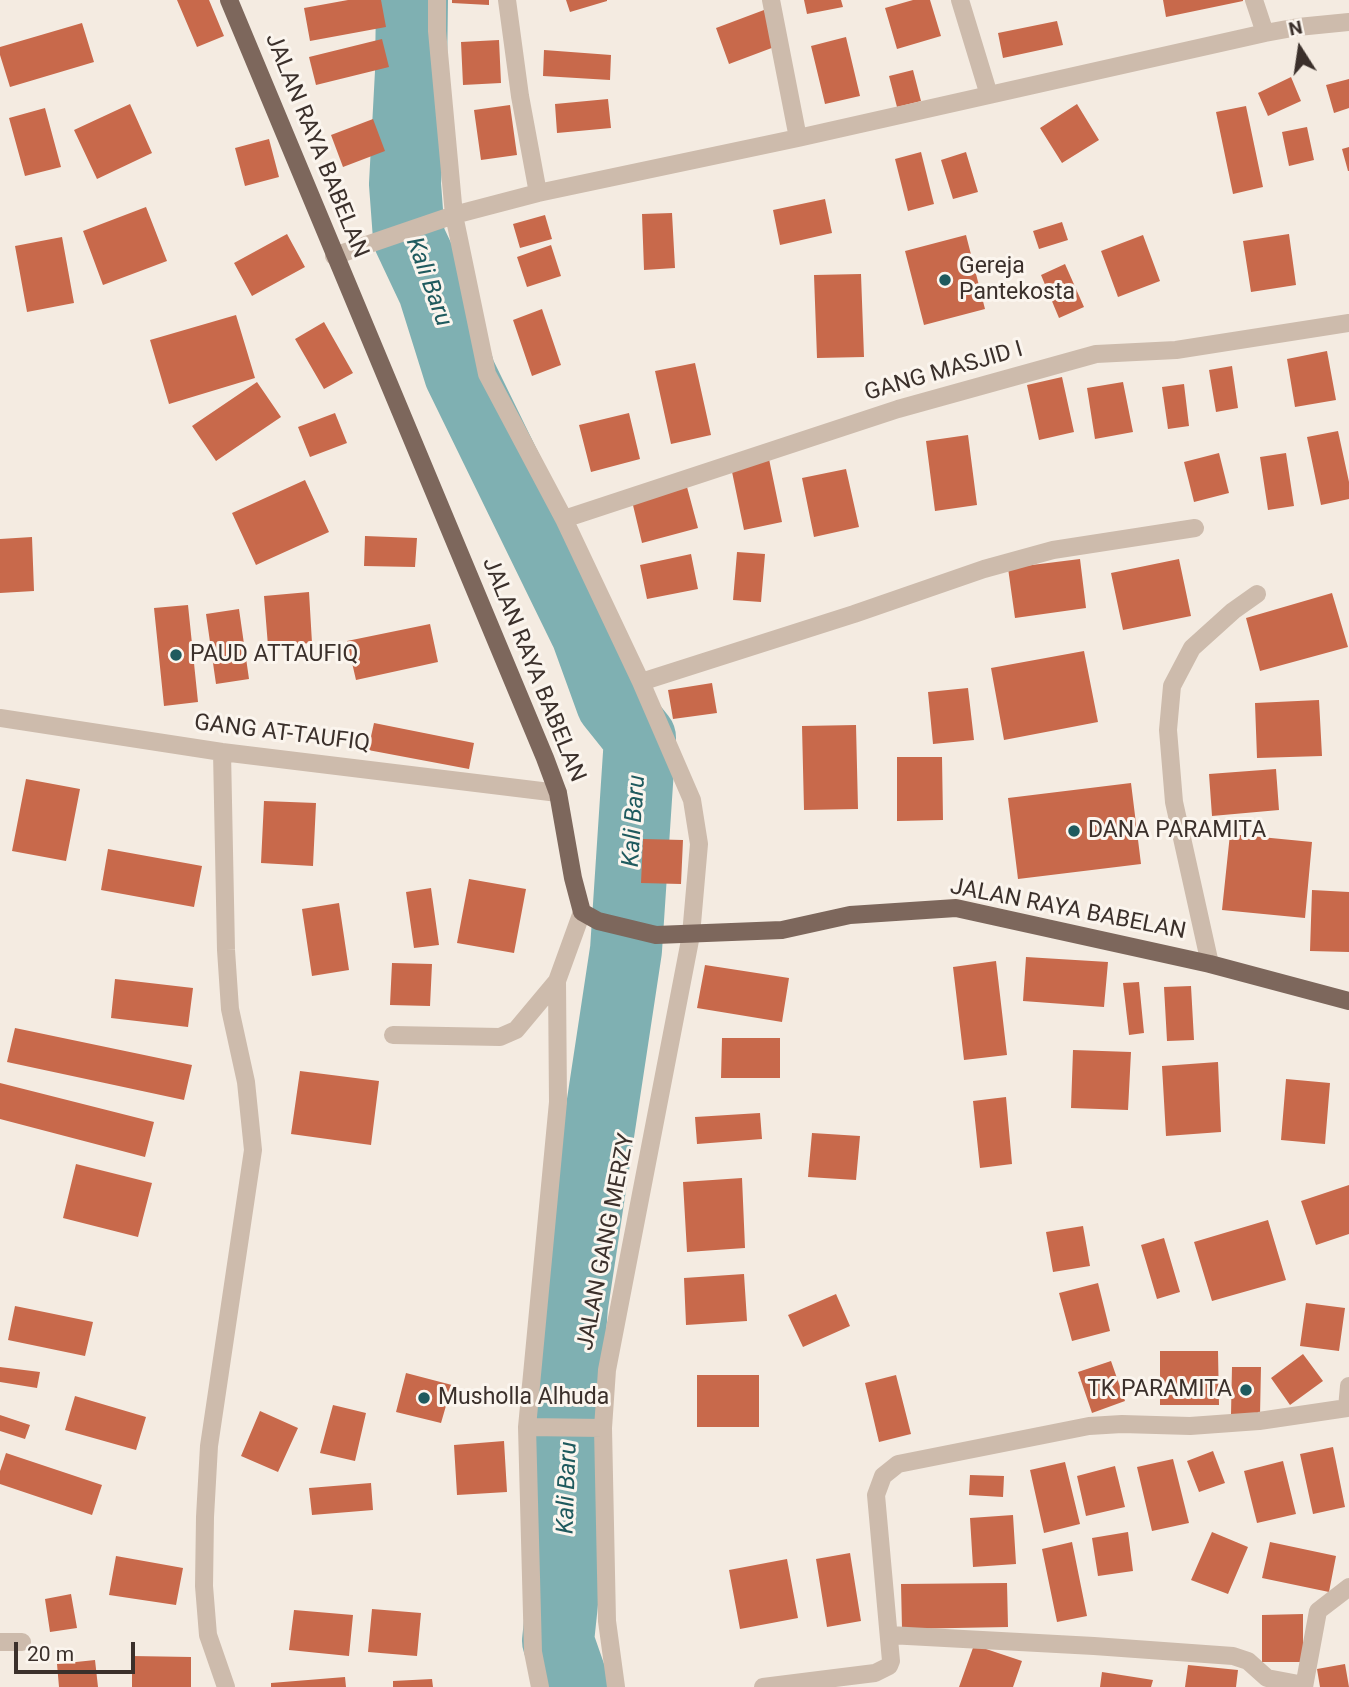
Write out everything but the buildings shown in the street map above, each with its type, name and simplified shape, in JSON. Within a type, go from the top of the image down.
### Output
[{"type":"main road","name":"JALAN RAYA BABELAN","points":[[229,0],[540,745],[558,793],[573,878],[590,917],[656,935],[782,930],[850,915],[956,908],[1210,964],[1349,1001]]},
{"type":"street","name":"JALAN GANG MERZY","points":[[437,0],[437,31],[454,215],[487,374],[564,519],[641,682],[692,800],[699,844],[691,934],[595,1428],[607,1621],[616,1687]]},
{"type":"street","points":[[507,0],[520,96],[538,192]]},
{"type":"street","points":[[771,0],[798,138]]},
{"type":"street","points":[[960,0],[989,94]]},
{"type":"street","points":[[1254,0],[1265,33]]},
{"type":"street","points":[[334,256],[454,215],[538,192],[798,138],[1265,33],[1349,22]]},
{"type":"street","name":"GANG MASJID I","points":[[564,519],[898,409],[1096,354],[1176,349],[1349,323]]},
{"type":"street","points":[[641,682],[984,569],[1041,553],[1195,528]]},
{"type":"street","points":[[1210,964],[1174,802],[1168,730],[1172,686],[1192,648],[1233,611],[1257,594]]},
{"type":"street","name":"GANG AT-TAUFIQ","points":[[0,718],[222,752],[558,793]]},
{"type":"street","points":[[222,752],[230,1009],[246,1082],[253,1150],[209,1446],[205,1517],[204,1586],[208,1635],[226,1687]]},
{"type":"street","points":[[394,1035],[499,1037],[516,1030],[557,981],[590,917]]},
{"type":"street","points":[[540,1687],[533,1651],[527,1427],[558,1102],[557,981]]},
{"type":"street","points":[[763,1687],[874,1673],[886,1669],[891,1661],[876,1495],[883,1476],[898,1464],[1089,1426],[1122,1423],[1190,1426],[1348,1415],[1349,1386]]},
{"type":"street","points":[[527,1427],[595,1428]]},
{"type":"street","points":[[889,1635],[1233,1656],[1248,1661],[1267,1678],[1304,1686],[1318,1611],[1349,1587]]},
{"type":"street","points":[[0,1642],[22,1642]]},
{"type":"waterway","name":"Kali Baru","points":[[412,0],[405,184],[409,238],[434,291],[460,374],[587,634],[612,703],[640,738],[626,950],[572,1306],[566,1389],[572,1465],[570,1527],[558,1641],[574,1687]]},
{"type":"place","name":"Gereja Pantekosta","points":[[945,280]]},
{"type":"place","name":"PAUD ATTAUFIQ","points":[[176,655]]},
{"type":"place","name":"DANA PARAMITA","points":[[1074,831]]},
{"type":"place","name":"TK PARAMITA","points":[[1246,1390]]},
{"type":"place","name":"Musholla Alhuda","points":[[424,1398]]}]
